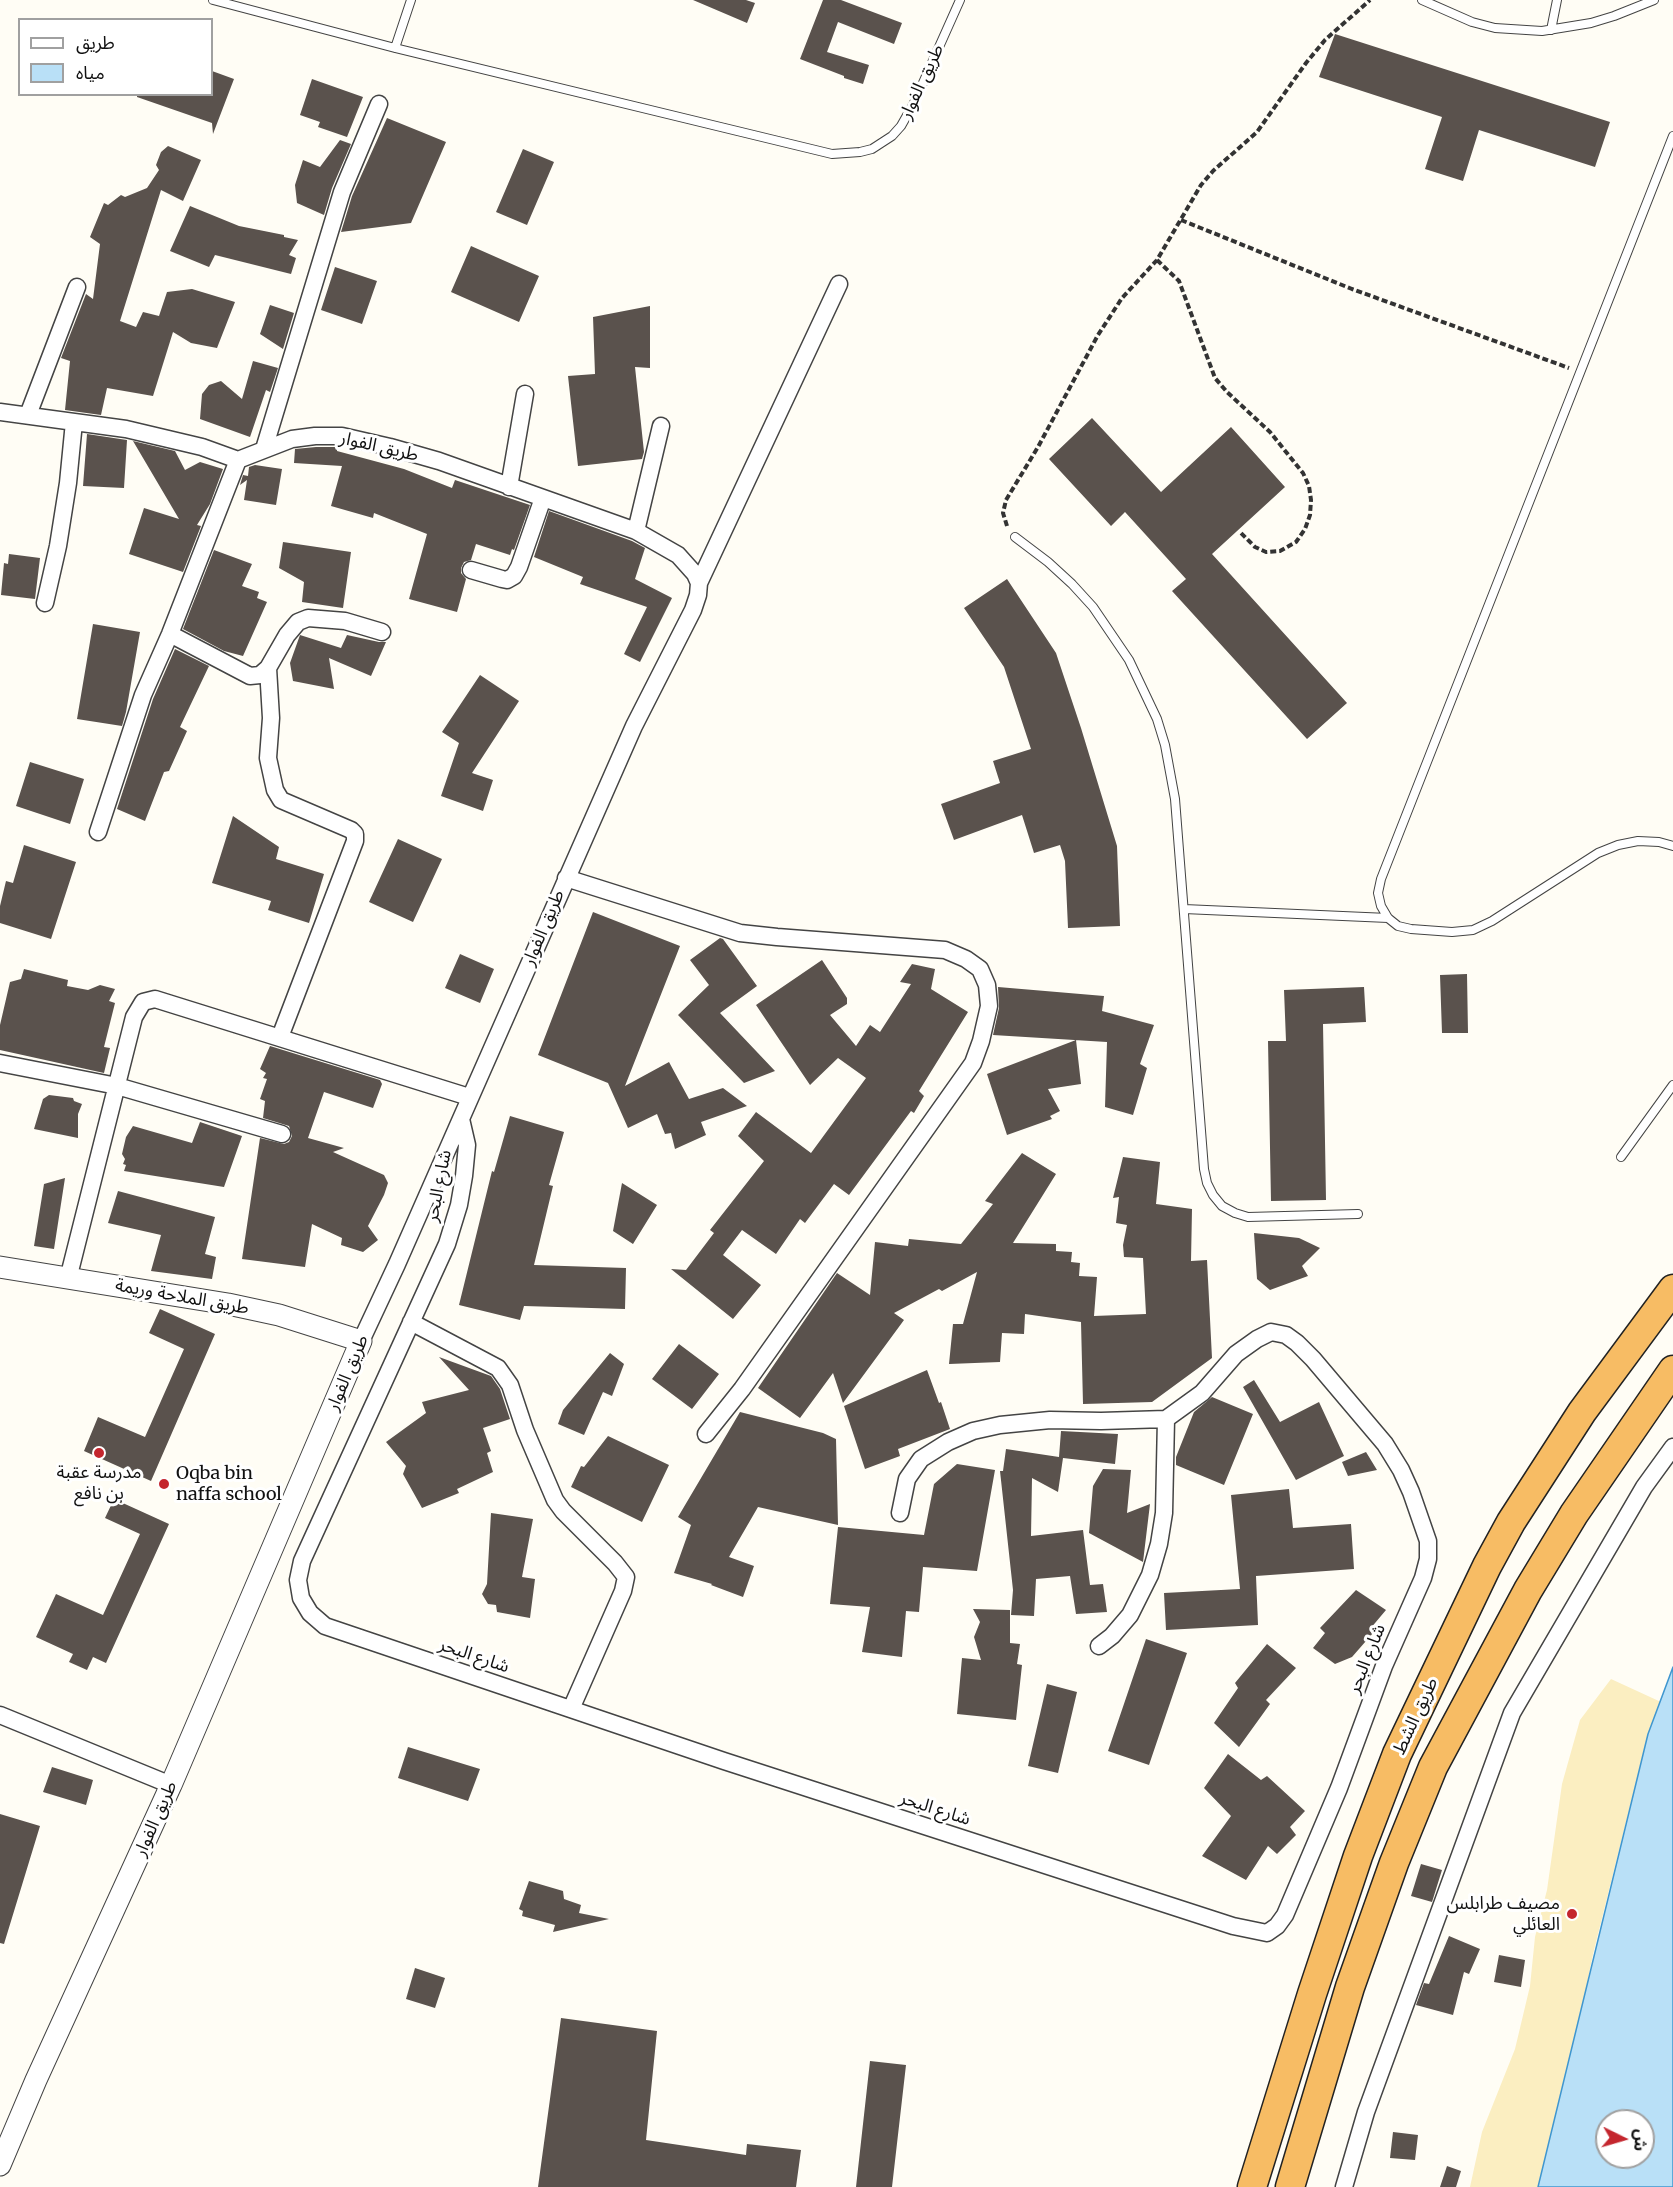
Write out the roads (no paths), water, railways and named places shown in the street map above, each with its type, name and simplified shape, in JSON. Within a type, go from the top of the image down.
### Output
[{"type":"highway","name":"طريق الشط","points":[[1252,2187],[1322,1962],[1358,1856],[1397,1754],[1487,1566],[1511,1522],[1582,1412],[1673,1289]]},
{"type":"highway","name":"طريق الشط","points":[[1290,2187],[1350,1987],[1394,1863],[1433,1767],[1528,1590],[1574,1514],[1673,1370]]},
{"type":"street","points":[[264,448],[342,192],[379,104]]},
{"type":"street","name":"طريق الفوار","points":[[0,2165],[6,2139],[36,2080],[171,1785],[361,1341],[566,878],[634,726],[693,610],[699,583],[839,284]]},
{"type":"street","points":[[28,415],[77,287]]},
{"type":"street","points":[[509,487],[525,394]]},
{"type":"street","points":[[0,412],[147,433],[202,447],[238,460],[170,634],[143,695],[98,832]]},
{"type":"street","points":[[45,603],[58,546],[68,483],[74,422]]},
{"type":"street","points":[[636,531],[661,426]]},
{"type":"street","name":"طريق الفوار","points":[[238,460],[264,448],[303,438],[342,436],[439,461],[636,531],[678,555],[695,574],[699,583]]},
{"type":"street","points":[[471,570],[507,580],[514,576],[543,498]]},
{"type":"street","points":[[170,634],[250,676],[260,675],[268,668],[287,634],[298,622],[308,618],[345,621],[382,632]]},
{"type":"street","points":[[268,668],[271,718],[268,758],[275,790],[281,800],[351,830],[355,841],[280,1037]]},
{"type":"street","points":[[566,878],[740,933],[777,938],[945,950],[966,958],[980,969],[987,985],[989,1006],[973,1063],[742,1389],[706,1434]]},
{"type":"street","points":[[68,1279],[134,1017],[143,1002],[155,999],[469,1097]]},
{"type":"street","points":[[0,1063],[117,1086],[282,1134]]},
{"type":"street","name":"شارع البحر","points":[[461,1119],[466,1145],[459,1205],[447,1244],[302,1561],[298,1580],[301,1598],[310,1614],[325,1626],[724,1761],[1222,1923],[1267,1933],[1277,1926],[1285,1915],[1339,1788],[1384,1666],[1422,1578],[1428,1559],[1428,1541],[1423,1521],[1401,1470],[1385,1444],[1313,1359],[1298,1343],[1286,1335],[1271,1332],[1257,1339],[1236,1354],[1202,1393],[1166,1419]]},
{"type":"street","name":"طريق الملاحة وريمة","points":[[0,1267],[228,1304],[279,1315],[361,1341]]},
{"type":"street","points":[[411,1322],[498,1368],[510,1385],[525,1430],[555,1500],[626,1577],[623,1591],[572,1709]]},
{"type":"street","points":[[900,1513],[907,1479],[921,1459],[948,1442],[973,1431],[1000,1425],[1050,1420],[1166,1419],[1164,1513],[1159,1544],[1150,1575],[1130,1615],[1112,1636],[1099,1646]]},
{"type":"street","points":[[1344,2187],[1366,2112],[1512,1713],[1644,1487],[1673,1447]]},
{"type":"street","points":[[0,1715],[171,1785]]},
{"type":"lane","name":"طريق الفوار","points":[[213,0],[395,48],[832,154],[872,149],[892,136],[901,126],[912,109],[960,0]]},
{"type":"lane","points":[[395,48],[411,0]]},
{"type":"lane","points":[[1422,0],[1472,22],[1518,31],[1551,30],[1591,23],[1654,0]]},
{"type":"lane","points":[[1551,30],[1557,0]]},
{"type":"lane","points":[[1673,136],[1381,879],[1378,893],[1381,906],[1388,918],[1398,926],[1452,932],[1473,930],[1492,921],[1598,853],[1618,845],[1638,842],[1673,846]]},
{"type":"lane","points":[[1015,537],[1048,562],[1093,607],[1129,660],[1157,719],[1175,799],[1204,1169],[1213,1195],[1222,1206],[1248,1217],[1358,1214]]},
{"type":"lane","points":[[1184,909],[1388,918]]},
{"type":"lane","points":[[1621,1157],[1673,1085]]},
{"type":"water","points":[[1673,1667],[1673,2187],[1538,2187],[1648,1734]]},
{"type":"place","name":"مدرسة عقبة بن نافع","points":[[99,1453]]},
{"type":"place","name":"Oqba bin naffa school","points":[[164,1484]]},
{"type":"place","name":"مصيف طرابلس العائلي","points":[[1572,1914]]}]
